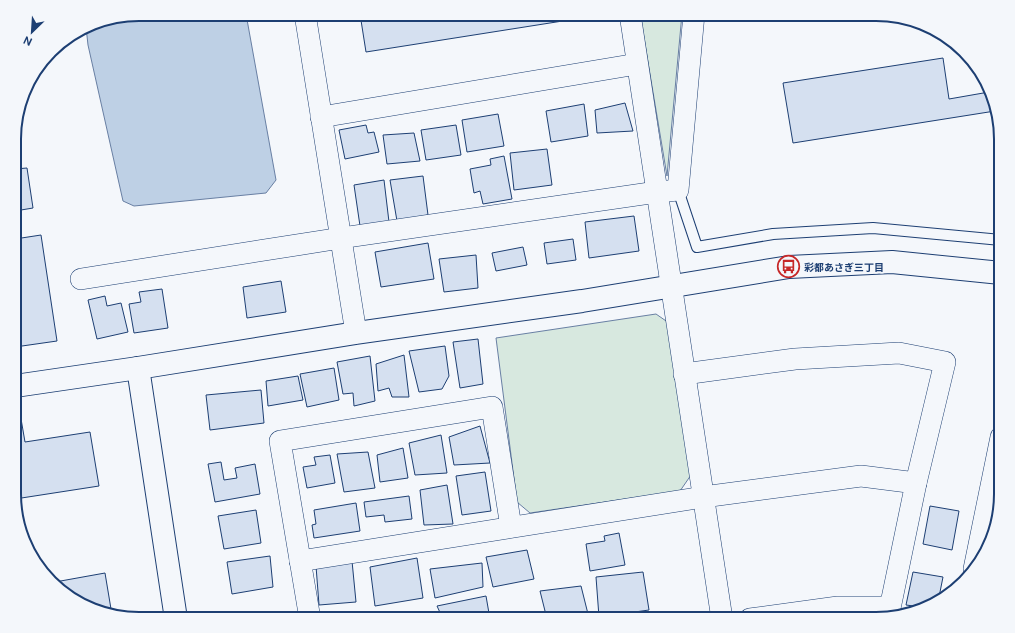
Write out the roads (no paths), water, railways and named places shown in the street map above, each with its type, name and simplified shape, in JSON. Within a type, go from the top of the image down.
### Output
[{"type":"street","points":[[306,21],[356,332]]},
{"type":"street","points":[[631,21],[721,612]]},
{"type":"street","points":[[81,280],[341,238],[678,190],[693,21]]},
{"type":"street","points":[[321,117],[637,64]]},
{"type":"street","points":[[21,385],[138,368],[356,332],[582,302],[790,267],[892,262],[994,272]]},
{"type":"street","points":[[684,374],[795,359],[899,353],[945,362],[916,483],[888,611]]},
{"type":"street","points":[[138,368],[175,612]]},
{"type":"street","points":[[309,612],[280,441],[492,407],[511,527]]},
{"type":"street","points":[[977,554],[994,471]]},
{"type":"street","points":[[300,561],[703,496],[861,476],[916,483]]},
{"type":"street","points":[[801,612],[838,607],[886,612]]},
{"type":"lane","points":[[678,190],[696,247],[773,234],[873,228],[994,239]]},
{"type":"water","points":[[247,21],[276,180],[266,193],[134,206],[123,201],[88,45],[87,33],[101,27],[124,22]]},
{"type":"place","name":"彩都あさぎ三丁目","points":[[789,267]]}]
